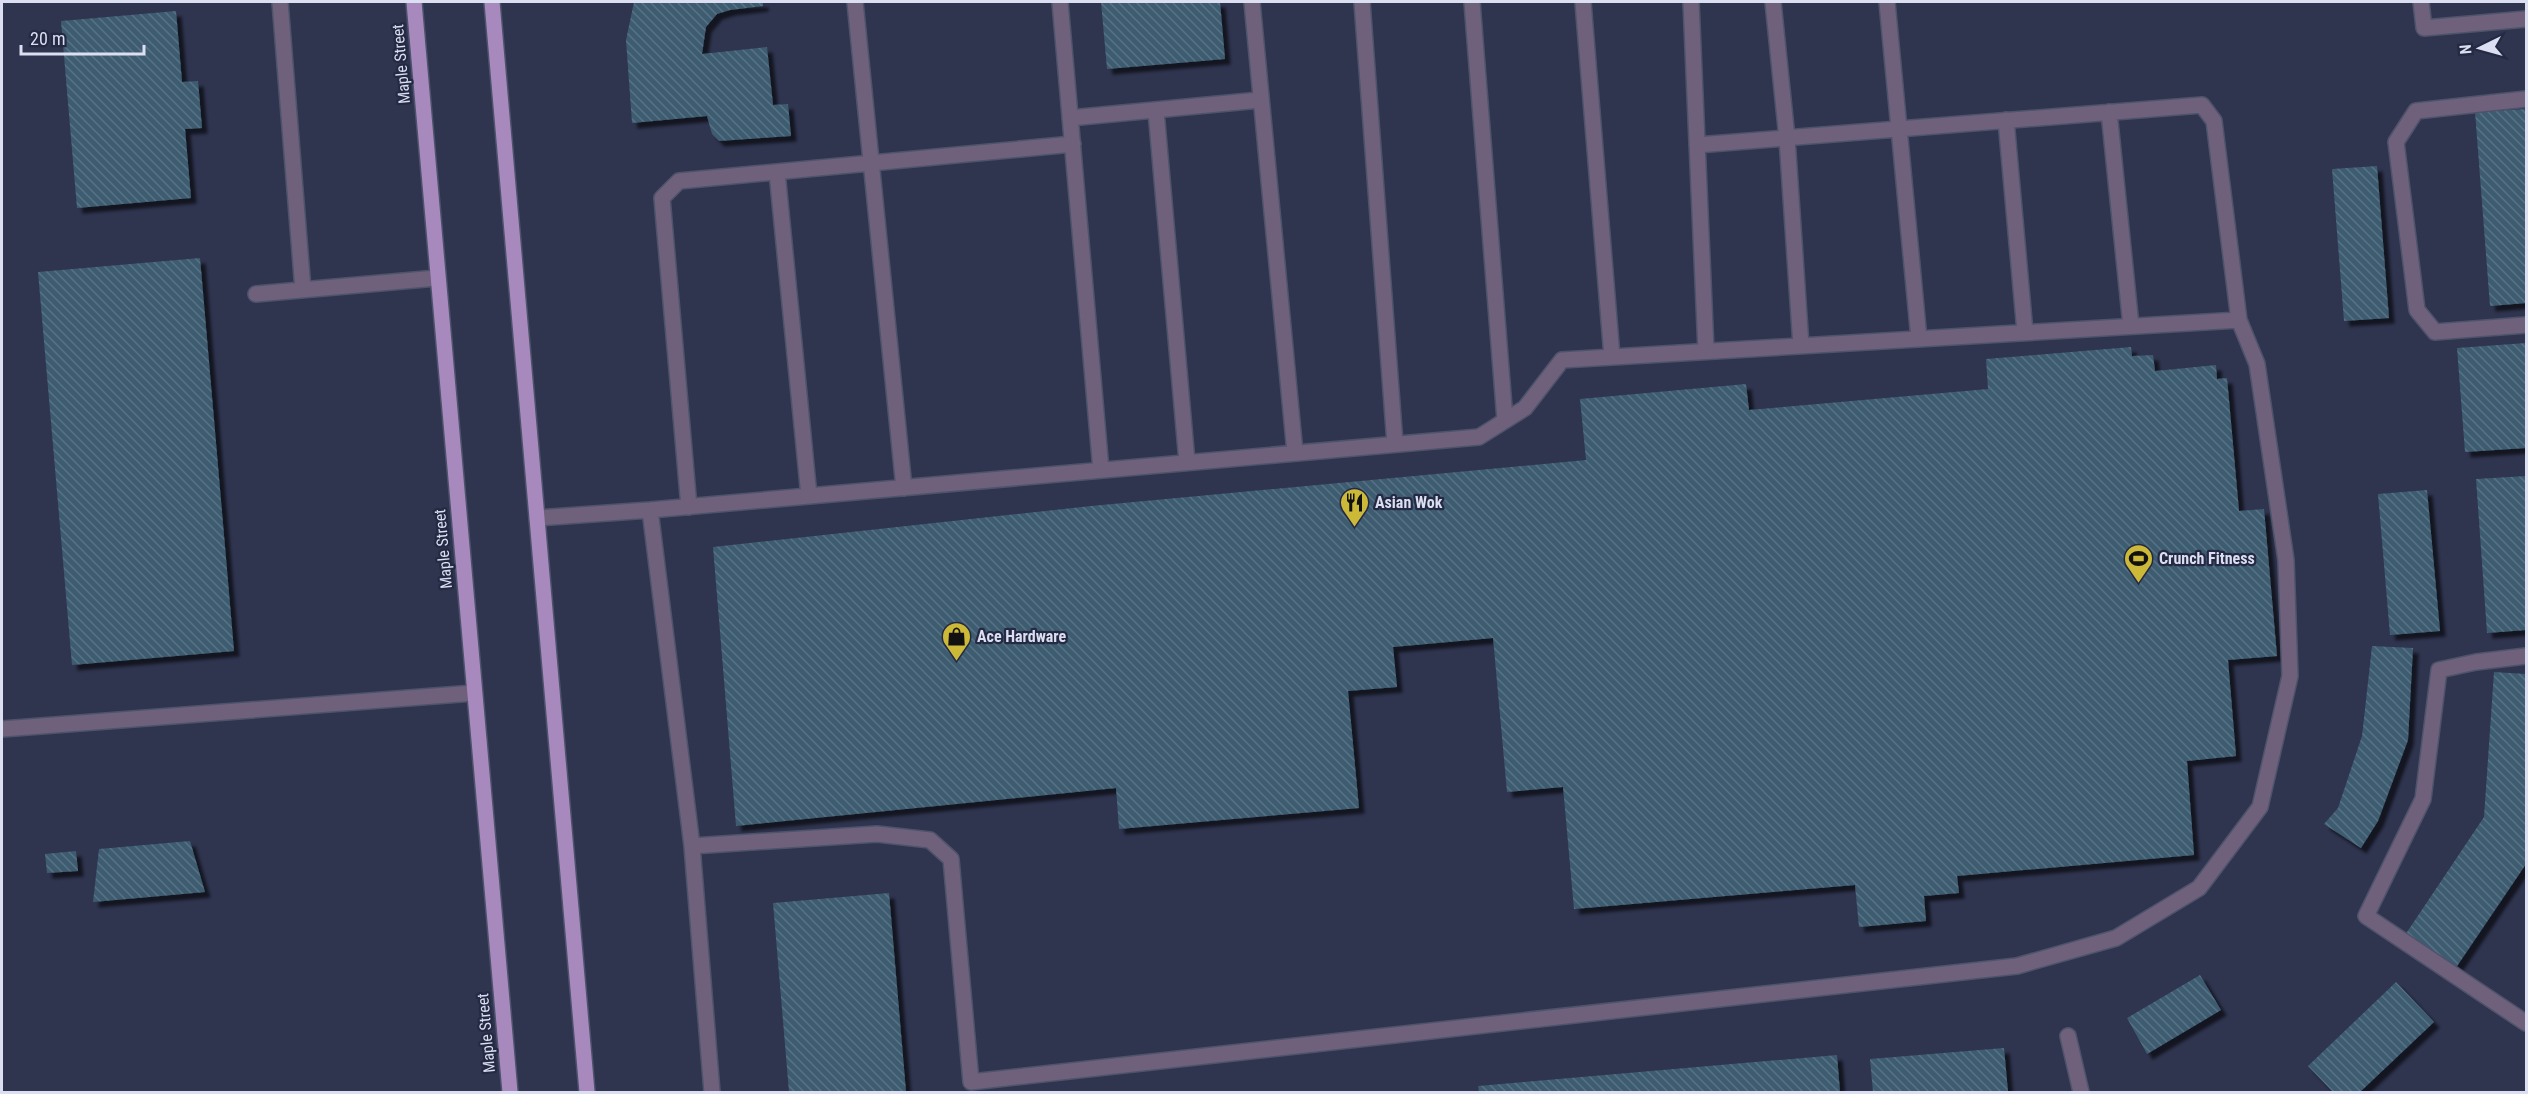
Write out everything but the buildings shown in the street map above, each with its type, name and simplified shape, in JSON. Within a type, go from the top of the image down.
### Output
[{"type":"main road","name":"Maple Street","points":[[414,2],[510,1092]]},
{"type":"main road","points":[[492,2],[587,1092]]},
{"type":"street","points":[[280,2],[303,290]]},
{"type":"street","points":[[855,2],[904,488]]},
{"type":"street","points":[[1060,2],[1101,470]]},
{"type":"street","points":[[1252,2],[1294,453]]},
{"type":"street","points":[[1362,2],[1395,444]]},
{"type":"street","points":[[1472,2],[1505,420]]},
{"type":"street","points":[[1583,2],[1612,357]]},
{"type":"street","points":[[1691,2],[1706,351]]},
{"type":"street","points":[[1773,2],[1787,138],[1801,346]]},
{"type":"street","points":[[1887,2],[1901,128],[1919,339]]},
{"type":"street","points":[[2421,2],[2424,28],[2526,19]]},
{"type":"street","points":[[2526,99],[2416,111],[2396,142],[2417,310],[2435,333],[2526,325]]},
{"type":"street","points":[[1070,118],[1260,100]]},
{"type":"street","points":[[692,846],[877,834],[930,840],[951,859],[971,1082],[2017,966],[2116,938],[2199,888],[2260,807],[2290,676],[2286,560],[2257,364],[2239,320],[2214,121],[2202,105],[1697,145]]},
{"type":"street","points":[[1156,111],[1186,462]]},
{"type":"street","points":[[2109,112],[2131,326]]},
{"type":"street","points":[[2006,120],[2025,333]]},
{"type":"street","points":[[688,507],[662,198],[679,181],[1073,144]]},
{"type":"street","points":[[777,172],[809,496]]},
{"type":"street","points":[[256,294],[437,278]]},
{"type":"street","points":[[537,518],[688,507],[1479,437],[1525,408],[1562,360],[2239,320]]},
{"type":"street","points":[[650,510],[692,846],[712,1092]]},
{"type":"street","points":[[2526,656],[2476,662],[2439,670],[2423,799],[2366,916],[2526,1023]]},
{"type":"street","points":[[2,729],[474,693]]},
{"type":"street","points":[[2068,1036],[2081,1092]]},
{"type":"place","name":"Asian Wok","points":[[1354,528]]},
{"type":"place","name":"Crunch Fitness","points":[[2138,584]]},
{"type":"place","name":"Ace Hardware","points":[[956,662]]}]
